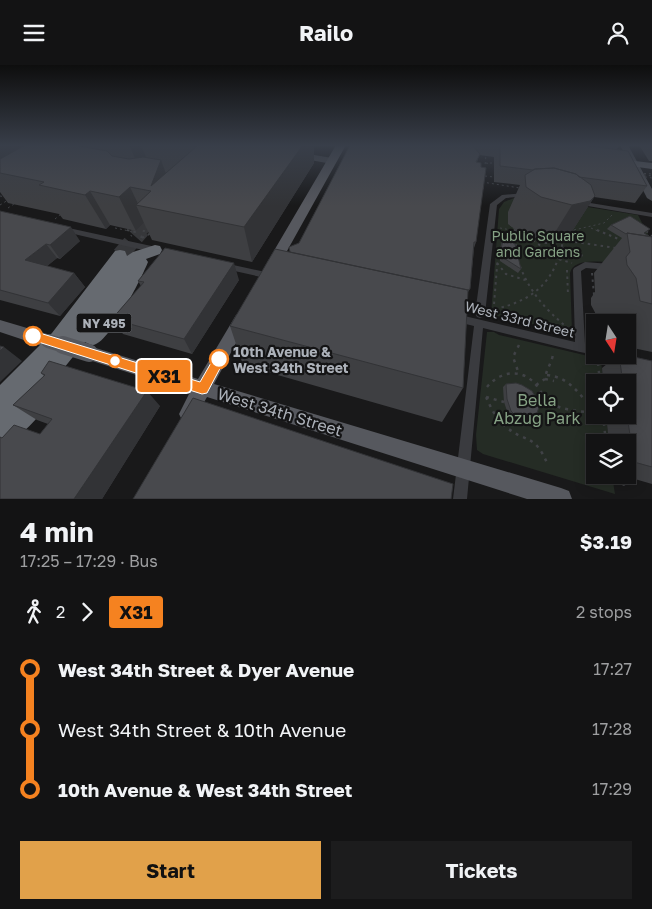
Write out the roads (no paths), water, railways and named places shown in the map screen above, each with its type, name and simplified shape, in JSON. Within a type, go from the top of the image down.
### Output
[{"type":"highway","name":"NY 495","points":[[0,400],[59,339],[127,238]]},
{"type":"highway","points":[[0,408],[25,388],[72,337],[126,260],[130,252],[127,238]]},
{"type":"highway","points":[[0,419],[42,380],[76,341],[132,261],[138,256],[160,251]]},
{"type":"highway","name":"NY 495","points":[[0,426],[57,377],[118,304],[133,280],[140,262]]},
{"type":"highway","points":[[0,437],[26,413],[57,377]]},
{"type":"main road","points":[[257,291],[273,276],[330,165]]},
{"type":"main road","points":[[625,165],[635,168],[652,166]]},
{"type":"main road","points":[[634,165],[652,197]]},
{"type":"main road","points":[[181,427],[248,307]]},
{"type":"main road","name":"West 34th Street","points":[[0,326],[561,499]]},
{"type":"street","points":[[460,499],[494,204],[499,198],[510,195],[539,197]]},
{"type":"street","points":[[568,201],[652,215]]},
{"type":"street","points":[[54,222],[127,238],[160,251]]},
{"type":"street","points":[[211,263],[273,276]]},
{"type":"street","points":[[580,348],[577,270],[584,265],[616,268]]},
{"type":"street","name":"West 33rd Street","points":[[444,315],[480,319],[586,349]]},
{"type":"tunnel","points":[[142,230],[160,212]]},
{"type":"tunnel","points":[[120,255],[142,230]]},
{"type":"place","name":"10th Avenue & West 34th Street","points":[[219,359]]},
{"type":"park label","name":"Public Square and Gardens","points":[[538,243]]},
{"type":"park label","name":"Bella Abzug Park","points":[[537,409]]}]
